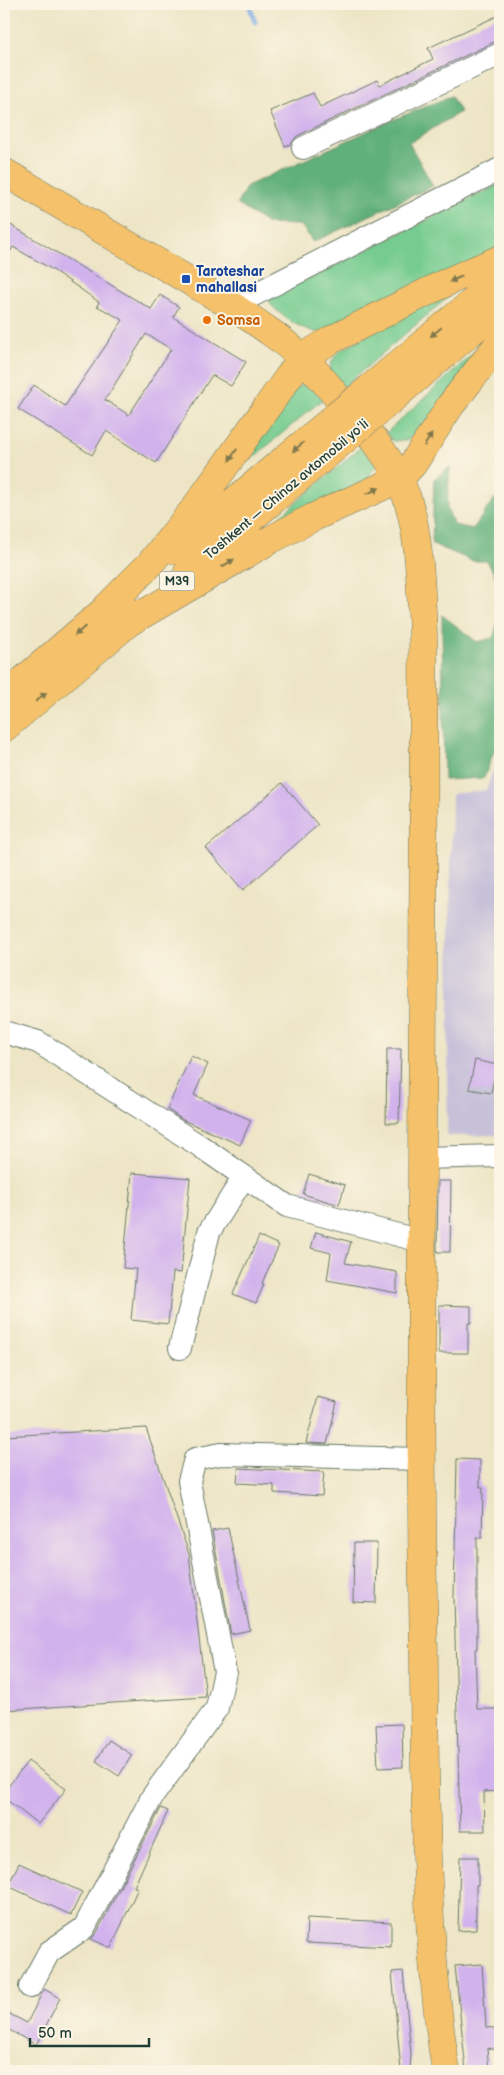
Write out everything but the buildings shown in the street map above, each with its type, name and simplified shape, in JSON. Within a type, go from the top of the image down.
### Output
[{"type":"main road","points":[[4,172],[232,306],[266,329],[302,358],[377,442],[406,471],[407,498],[413,522],[421,590],[423,634],[421,1459],[427,1834],[434,1980],[446,2071]]},
{"type":"main road","points":[[117,616],[149,565],[194,508],[302,358],[331,340],[449,281],[500,259]]},
{"type":"main road","name":"Toshkent — Chinoz avtomobil yoʻli","points":[[4,728],[117,616],[377,396],[500,279]]},
{"type":"main road","name":"Toshkent — Chinoz avtomobil yoʻli","points":[[377,396],[500,307]]},
{"type":"main road","points":[[117,616],[406,471],[450,406],[500,342]]},
{"type":"main road","name":"Toshkent — Chinoz avtomobil yoʻli","points":[[4,697],[117,616]]},
{"type":"street","points":[[302,148],[500,54]]},
{"type":"street","points":[[232,306],[500,169]]},
{"type":"street","points":[[4,1032],[38,1042],[287,1206],[421,1241]]},
{"type":"street","points":[[421,1158],[500,1156]]},
{"type":"street","points":[[180,1348],[209,1232],[244,1177]]},
{"type":"street","points":[[30,1987],[49,1952],[84,1928],[152,1797],[217,1708],[225,1672],[189,1481],[195,1459],[220,1454],[421,1459]]},
{"type":"shaded area","points":[[500,750],[500,1135],[447,1136],[452,794],[486,790]]},
{"type":"green space","points":[[451,96],[460,112],[409,143],[433,186],[313,242],[301,225],[268,224],[237,204],[247,186],[395,119]]},
{"type":"green space","points":[[500,184],[500,247],[323,334],[294,323],[270,304],[270,298]]},
{"type":"green space","points":[[476,273],[341,389],[330,371],[331,363],[338,352]]},
{"type":"green space","points":[[500,329],[425,425],[408,440],[393,441],[386,433]]},
{"type":"green space","points":[[303,385],[314,390],[323,399],[206,497],[292,389]]},
{"type":"green space","points":[[361,447],[376,465],[365,483],[264,530]]},
{"type":"green space","points":[[450,467],[447,508],[454,525],[473,529],[495,498],[500,502],[500,584],[487,561],[473,561],[432,544],[434,479]]},
{"type":"green space","points":[[442,615],[477,642],[493,638],[500,616],[500,735],[484,778],[444,780]]},
{"type":"waterway","points":[[249,4],[255,22]]},
{"type":"place","name":"Taroteshar mahallasi","points":[[186,279]]},
{"type":"place","name":"Somsa","points":[[207,320]]}]
